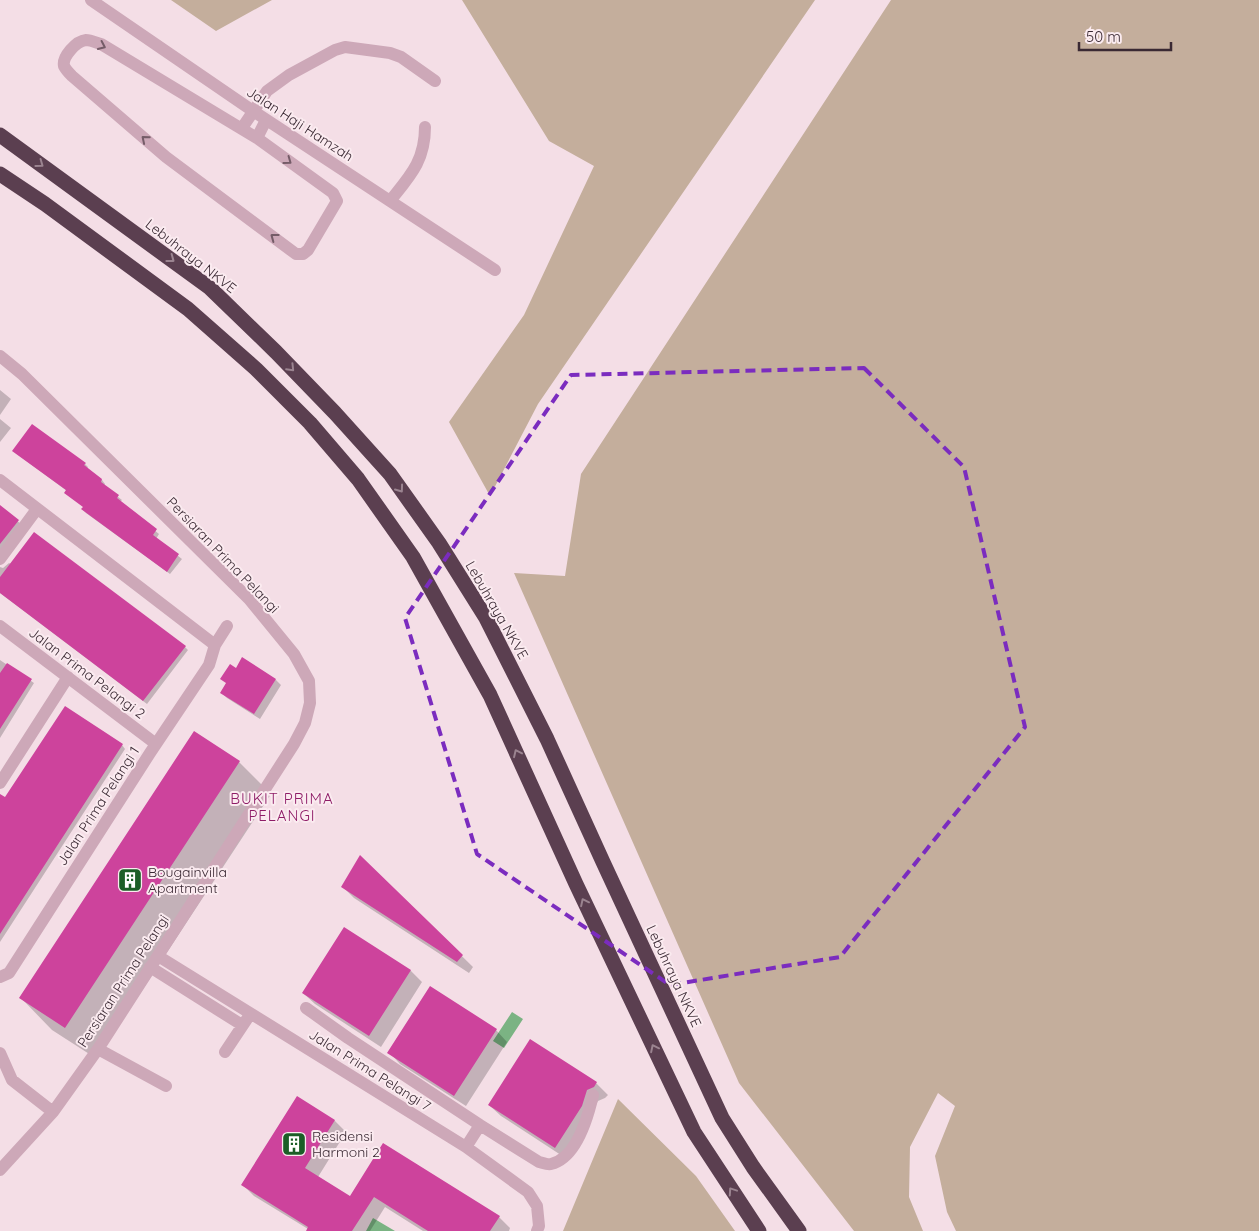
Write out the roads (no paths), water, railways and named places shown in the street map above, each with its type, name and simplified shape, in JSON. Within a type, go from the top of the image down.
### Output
[{"type":"highway","name":"Lebuhraya NKVE","points":[[0,135],[210,288],[276,352],[390,474],[439,544],[486,618],[547,739],[722,1118],[753,1167],[799,1231]]},
{"type":"highway","points":[[0,174],[45,204],[188,309],[256,369],[304,416],[358,479],[413,557],[490,695],[576,884],[694,1132],[725,1182],[759,1231]]},
{"type":"street","name":"Jalan Haji Hamzah","points":[[91,0],[266,120],[496,270]]},
{"type":"street","points":[[87,40],[101,44],[242,128],[333,193],[337,201],[308,250],[303,254],[296,254],[166,157],[72,76],[65,69],[65,60],[72,48],[80,41],[87,40]]},
{"type":"street","points":[[242,128],[267,91],[289,75],[335,50],[345,47],[390,53],[401,57],[435,81]]},
{"type":"street","points":[[257,138],[266,120]]},
{"type":"street","points":[[390,201],[412,174],[420,160],[425,140],[425,127]]},
{"type":"street","name":"Persiaran Prima Pelangi","points":[[0,356],[22,374],[248,599],[294,654],[309,681],[310,703],[305,723],[294,744],[98,1049],[53,1112],[0,1170]]},
{"type":"street","points":[[0,480],[215,645]]},
{"type":"street","points":[[0,559],[37,509]]},
{"type":"street","name":"Jalan Prima Pelangi 2","points":[[0,626],[156,744]]},
{"type":"street","name":"Jalan Prima Pelangi 1","points":[[0,977],[9,973],[209,665],[215,645],[227,626]]},
{"type":"street","points":[[0,783],[68,677]]},
{"type":"street","name":"Jalan Prima Pelangi 7","points":[[158,956],[466,1147],[528,1192],[538,1206],[539,1226],[537,1231]]},
{"type":"street","points":[[150,967],[242,1025]]},
{"type":"street","points":[[306,1008],[348,1038],[539,1162],[550,1164],[561,1159],[572,1148],[588,1118],[593,1095]]},
{"type":"street","points":[[225,1052],[250,1014]]},
{"type":"street","points":[[98,1049],[166,1086]]},
{"type":"street","points":[[0,1053],[12,1080],[53,1112]]},
{"type":"street","points":[[466,1147],[480,1125]]},
{"type":"place","name":"Bougainvilla Apartment","points":[[130,880]]},
{"type":"place","name":"Residensi Harmoni 2","points":[[294,1144]]},
{"type":"district","name":"BUKIT PRIMA PELANGI","points":[[282,806]]}]
